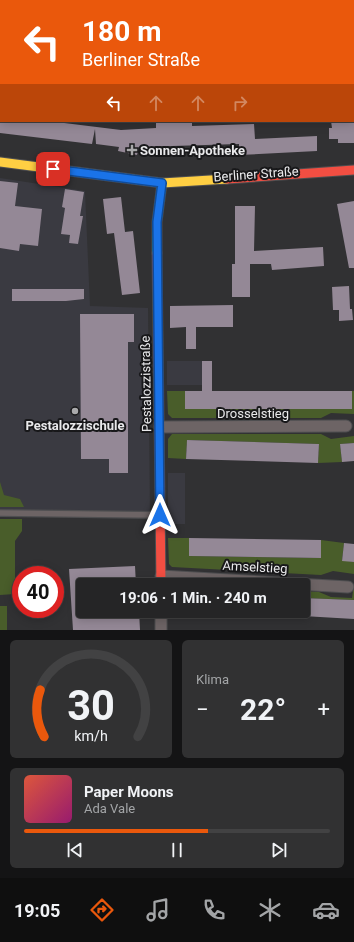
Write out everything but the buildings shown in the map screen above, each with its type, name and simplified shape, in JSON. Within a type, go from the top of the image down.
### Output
[{"type":"street","name":"Berliner Straße","points":[[0,162],[162,183],[354,170]]},
{"type":"street","name":"Berliner Straße","points":[[162,183],[178,191],[184,191]]},
{"type":"street","name":"Pestalozzistraße","points":[[161,578],[157,222],[162,183]]},
{"type":"street","name":"Drosselstieg","points":[[160,427],[346,426]]},
{"type":"street","name":"Amselstieg","points":[[310,586],[348,587]]},
{"type":"street","points":[[161,618],[161,630]]},
{"type":"lane","points":[[0,513],[160,515]]},
{"type":"shaded area","name":"Pestalozzischule","points":[[0,178],[85,191],[90,306],[148,308],[150,515],[0,513]]},
{"type":"shaded area","points":[[167,361],[202,361],[202,385],[167,385]]},
{"type":"shaded area","points":[[168,473],[185,473],[185,524],[168,524]]},
{"type":"green space","points":[[167,391],[185,391],[185,409],[351,409],[352,391],[354,391],[354,414],[331,413],[321,418],[172,418],[168,414]]},
{"type":"green space","points":[[172,434],[321,434],[331,439],[354,436],[354,443],[340,444],[342,462],[318,463],[319,444],[187,440],[186,459],[168,458],[168,439]]},
{"type":"green space","points":[[0,482],[4,495],[20,499],[24,507],[0,507]]},
{"type":"green space","points":[[0,519],[22,519],[22,531],[15,541],[15,566],[12,566],[12,594],[0,595]]},
{"type":"green space","points":[[168,538],[189,538],[189,556],[320,558],[321,540],[344,543],[342,560],[354,562],[354,574],[333,571],[321,575],[172,567],[169,564]]},
{"type":"green space","points":[[354,584],[354,600],[310,598],[310,591],[319,592],[331,597],[352,598]]},
{"type":"green space","points":[[0,606],[7,606],[7,630],[0,630]]},
{"type":"traffic: fast","points":[[157,253],[157,222],[162,183]]},
{"type":"traffic: slow","points":[[0,162],[162,183],[227,179]]},
{"type":"traffic: jam","points":[[227,179],[354,170]]},
{"type":"traffic: jam","points":[[157,253],[161,578]]},
{"type":"place","name":"Sonnen-Apotheke","points":[[132,150]]},
{"type":"place","name":"Pestalozzischule","points":[[75,411]]},
{"type":"route","points":[[53,169],[162,183],[157,222],[160,515]]}]
